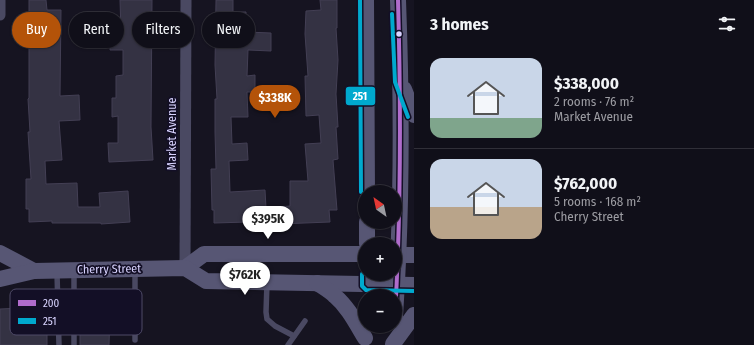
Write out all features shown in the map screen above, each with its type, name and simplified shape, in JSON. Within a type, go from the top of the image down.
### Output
[{"type":"street","points":[[0,0],[0,15]]},
{"type":"street","name":"Market Avenue","points":[[184,268],[186,0]]},
{"type":"street","points":[[366,0],[367,185]]},
{"type":"street","points":[[397,237],[401,81],[398,0]]},
{"type":"street","points":[[401,81],[414,116]]},
{"type":"street","name":"Cherry Street","points":[[0,254],[34,271]]},
{"type":"street","points":[[358,254],[204,254],[184,268],[206,281],[414,285]]},
{"type":"street","points":[[402,255],[414,255]]},
{"type":"street","name":"Cherry Street","points":[[0,279],[34,271],[184,268]]},
{"type":"street","points":[[397,281],[397,289]]},
{"type":"street","points":[[317,283],[336,296],[365,336]]},
{"type":"street","points":[[393,345],[414,315]]},
{"type":"street","points":[[393,345],[394,333]]},
{"type":"lane","points":[[135,268],[135,289]]},
{"type":"lane","points":[[57,270],[58,289]]},
{"type":"lane","points":[[74,270],[74,289]]},
{"type":"lane","points":[[267,282],[267,319],[275,326],[294,336]]},
{"type":"lane","points":[[288,345],[305,321]]},
{"type":"lane","points":[[59,335],[59,345]]},
{"type":"lane","points":[[135,335],[135,340]]},
{"type":"building","points":[[29,0],[46,0],[47,10],[61,10],[61,12],[29,12]]},
{"type":"building","points":[[120,0],[152,0],[152,12],[132,12],[132,48],[152,48],[151,127],[153,160],[109,162],[108,143],[118,143],[118,116],[112,117],[112,98],[116,98],[116,76],[123,75],[123,50],[110,50],[110,48],[124,48],[124,12],[120,12]]},
{"type":"building","points":[[216,0],[233,0],[233,12],[216,12]]},
{"type":"building","points":[[320,0],[337,0],[336,28],[338,60],[336,94],[338,127],[336,127],[338,159],[333,160],[337,210],[329,210],[330,222],[279,224],[279,222],[248,224],[248,222],[214,223],[214,210],[212,210],[211,169],[216,169],[215,99],[217,99],[215,48],[255,48],[255,32],[271,33],[271,51],[248,50],[247,76],[255,75],[255,92],[247,92],[248,117],[231,117],[232,144],[247,143],[248,160],[229,161],[230,192],[265,190],[266,208],[290,206],[290,181],[308,181],[305,144],[321,143],[319,115],[306,116],[305,76],[308,76],[305,34],[306,11],[321,10]]},
{"type":"building","points":[[29,48],[61,48],[60,96],[79,95],[80,120],[59,121],[62,160],[45,161],[46,184],[77,183],[78,207],[100,207],[99,193],[128,191],[130,222],[101,224],[52,223],[52,221],[29,222],[29,209],[26,209],[26,179],[31,179],[28,132],[30,132]]},
{"type":"building","points":[[0,309],[10,309],[10,335],[47,335],[47,345],[0,345]]},
{"type":"building","points":[[80,335],[109,335],[109,345],[80,345]]},
{"type":"transit line","name":"251","points":[[360,0],[361,185]]},
{"type":"transit line","name":"200","points":[[396,289],[400,158],[398,0]]},
{"type":"transit line","name":"251","points":[[392,14],[395,82],[408,117]]},
{"type":"transit line","name":"251","points":[[362,281],[362,286],[366,290],[414,291]]}]
